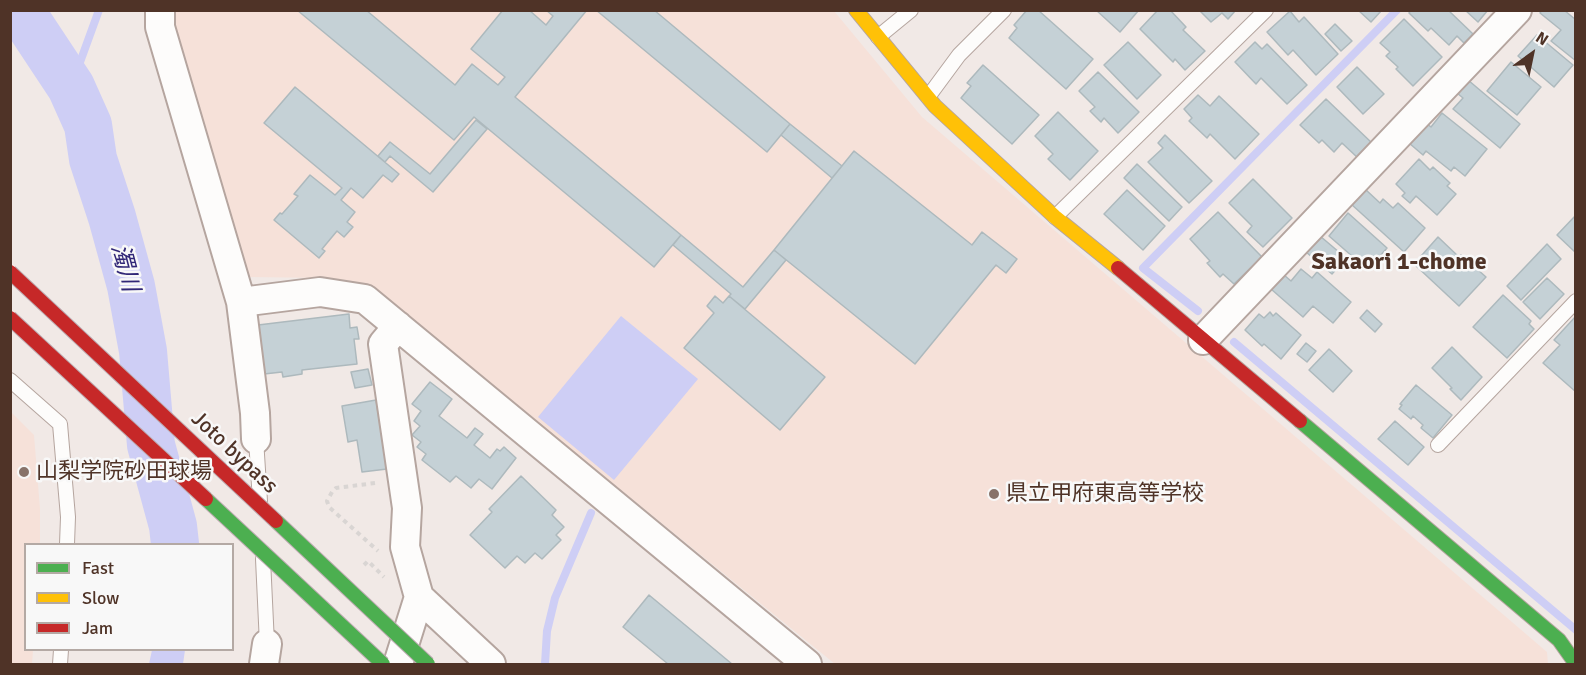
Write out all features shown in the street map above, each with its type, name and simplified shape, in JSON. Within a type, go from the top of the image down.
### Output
[{"type":"main road","points":[[856,10],[927,98],[1055,217],[1558,640],[1575,664]]},
{"type":"main road","name":"Joto bypass","points":[[10,272],[428,664]]},
{"type":"main road","points":[[10,318],[383,664]]},
{"type":"street","points":[[160,10],[160,27],[241,302],[255,413],[256,439]]},
{"type":"street","points":[[1203,340],[1517,10]]},
{"type":"street","points":[[241,302],[320,292],[365,299],[807,664]]},
{"type":"street","points":[[398,327],[383,344],[407,508],[405,547],[419,597],[491,664]]},
{"type":"street","points":[[398,664],[419,597]]},
{"type":"lane","points":[[878,37],[912,10]]},
{"type":"lane","points":[[927,98],[959,55],[1004,10]]},
{"type":"lane","points":[[1055,217],[1266,10]]},
{"type":"lane","points":[[1438,445],[1575,301]]},
{"type":"lane","points":[[10,380],[60,424],[68,517],[67,543]]},
{"type":"lane","points":[[256,439],[266,654]]},
{"type":"path","points":[[383,556],[329,507],[327,501],[336,488],[403,479]]},
{"type":"path","points":[[345,586],[368,561],[389,581]]},
{"type":"shaded area","name":"県立甲府東高等学校","points":[[176,10],[834,11],[922,117],[1547,652],[1548,664],[835,664],[371,287],[330,278],[247,277],[176,32]]},
{"type":"shaded area","name":"山梨学院砂田球場","points":[[10,411],[34,435],[40,509],[40,543],[24,543],[24,651],[33,651],[32,664],[11,664]]},
{"type":"water","points":[[621,316],[698,379],[614,480],[538,417]]},
{"type":"water","points":[[152,651],[185,651],[183,664],[149,664]]},
{"type":"building","points":[[297,10],[366,10],[455,85],[472,64],[498,85],[505,77],[471,49],[503,10],[529,10],[546,25],[553,16],[546,10],[587,10],[515,97],[681,235],[654,267],[474,117],[454,140]]},
{"type":"building","points":[[596,10],[654,10],[790,124],[767,152]]},
{"type":"building","points":[[1027,10],[1038,10],[1093,59],[1066,89],[1009,38],[1017,28],[1014,25]]},
{"type":"building","points":[[1096,10],[1139,10],[1120,32]]},
{"type":"building","points":[[1158,10],[1170,10],[1186,27],[1183,30],[1205,51],[1185,70],[1175,59],[1173,62],[1140,29]]},
{"type":"building","points":[[1199,10],[1236,10],[1228,19],[1222,13],[1211,22]]},
{"type":"building","points":[[1358,10],[1382,10],[1371,22]]},
{"type":"building","points":[[1411,10],[1448,10],[1473,34],[1464,43],[1457,36],[1449,45],[1431,28],[1428,31],[1409,13]]},
{"type":"building","points":[[1465,10],[1488,10],[1478,22]]},
{"type":"building","points":[[1542,10],[1564,10],[1576,20],[1576,61],[1551,41],[1561,30],[1540,13]]},
{"type":"building","points":[[1290,11],[1299,22],[1304,17],[1338,54],[1316,75],[1293,50],[1288,55],[1267,32]]},
{"type":"building","points":[[1404,19],[1442,57],[1413,86],[1386,56],[1390,52],[1380,43]]},
{"type":"building","points":[[1335,24],[1352,41],[1341,51],[1325,34]]},
{"type":"building","points":[[1537,35],[1573,65],[1554,87],[1518,56]]},
{"type":"building","points":[[1128,42],[1161,75],[1137,99],[1104,65]]},
{"type":"building","points":[[1255,42],[1262,49],[1267,44],[1307,85],[1287,104],[1261,78],[1256,84],[1235,62]]},
{"type":"building","points":[[1511,62],[1541,87],[1517,115],[1487,91]]},
{"type":"building","points":[[983,65],[1039,115],[1012,144],[961,98],[971,86],[967,83]]},
{"type":"building","points":[[1357,67],[1384,94],[1363,114],[1337,87]]},
{"type":"building","points":[[1098,72],[1139,112],[1118,133],[1104,118],[1101,122],[1090,111],[1095,107],[1079,91]]},
{"type":"building","points":[[1468,80],[1520,124],[1500,148],[1453,109],[1463,98],[1457,93]]},
{"type":"building","points":[[295,87],[399,174],[392,182],[383,175],[363,198],[351,188],[341,200],[355,212],[347,222],[353,227],[344,237],[337,231],[322,249],[325,251],[319,258],[274,220],[298,196],[294,194],[310,175],[335,195],[342,188],[264,123]]},
{"type":"building","points":[[1198,95],[1210,106],[1219,96],[1259,134],[1235,159],[1210,134],[1207,138],[1189,121],[1192,118],[1184,109]]},
{"type":"building","points":[[1326,99],[1373,144],[1359,159],[1342,143],[1334,152],[1322,140],[1319,143],[1300,125]]},
{"type":"building","points":[[1058,112],[1098,151],[1070,180],[1048,159],[1053,154],[1035,136]]},
{"type":"building","points":[[1442,113],[1487,149],[1465,176],[1454,167],[1451,171],[1426,151],[1423,155],[1409,143],[1426,123],[1431,127]]},
{"type":"building","points":[[476,120],[487,129],[433,192],[390,156],[385,162],[378,156],[390,142],[430,174]]},
{"type":"building","points":[[790,124],[842,166],[832,178],[781,135]]},
{"type":"building","points":[[1165,135],[1212,181],[1189,203],[1148,162],[1163,148],[1158,143]]},
{"type":"building","points":[[854,151],[972,245],[982,232],[1017,259],[1006,273],[996,265],[915,364],[774,250]]},
{"type":"building","points":[[1419,159],[1430,170],[1433,167],[1450,183],[1447,186],[1456,194],[1437,215],[1416,196],[1410,203],[1402,196],[1405,193],[1396,184]]},
{"type":"building","points":[[1137,164],[1182,207],[1169,221],[1124,178]]},
{"type":"building","points":[[1253,179],[1292,218],[1263,247],[1247,232],[1252,226],[1229,203]]},
{"type":"building","points":[[1365,189],[1380,203],[1383,199],[1393,208],[1398,203],[1425,228],[1404,252],[1351,204]]},
{"type":"building","points":[[1127,190],[1165,226],[1143,250],[1104,214]]},
{"type":"building","points":[[1218,212],[1262,257],[1234,284],[1223,274],[1220,277],[1207,263],[1210,261],[1190,239]]},
{"type":"building","points":[[1348,213],[1387,248],[1368,270],[1329,236]]},
{"type":"building","points":[[1576,215],[1576,253],[1557,235]]},
{"type":"building","points":[[681,235],[743,287],[774,250],[786,260],[745,309],[729,296],[731,294],[673,245]]},
{"type":"building","points":[[1320,236],[1346,258],[1332,274],[1306,252]]},
{"type":"building","points":[[1438,237],[1459,257],[1461,255],[1486,277],[1459,306],[1414,264]]},
{"type":"building","points":[[1547,244],[1561,259],[1521,300],[1507,286]]},
{"type":"building","points":[[1301,269],[1312,278],[1317,272],[1351,302],[1333,323],[1313,306],[1303,317],[1271,289],[1284,275],[1291,281]]},
{"type":"building","points":[[1547,278],[1564,294],[1540,319],[1523,302]]},
{"type":"building","points":[[1503,295],[1531,321],[1529,324],[1534,329],[1507,358],[1473,327]]},
{"type":"building","points":[[715,296],[723,303],[729,296],[825,377],[780,430],[684,348],[714,313],[707,306]]},
{"type":"building","points":[[1367,310],[1382,324],[1375,332],[1360,318]]},
{"type":"building","points":[[1270,312],[1273,316],[1276,313],[1301,335],[1281,359],[1245,330],[1259,314],[1264,318]]},
{"type":"building","points":[[349,314],[350,328],[357,327],[359,339],[354,339],[357,364],[302,370],[302,374],[283,377],[282,372],[264,374],[258,325]]},
{"type":"building","points":[[1576,316],[1576,392],[1543,363],[1560,345],[1554,340]]},
{"type":"building","points":[[1306,343],[1316,351],[1307,362],[1297,354]]},
{"type":"building","points":[[1452,347],[1482,377],[1461,400],[1432,368]]},
{"type":"building","points":[[1329,349],[1352,371],[1333,392],[1309,370]]},
{"type":"building","points":[[368,369],[372,385],[355,388],[351,372]]},
{"type":"building","points":[[430,382],[452,399],[439,416],[467,438],[475,428],[483,434],[474,445],[490,458],[497,449],[500,451],[504,447],[516,458],[492,489],[479,479],[471,488],[456,476],[450,482],[422,460],[426,454],[417,447],[421,442],[412,435],[420,426],[414,421],[421,411],[412,404]]},
{"type":"building","points":[[1416,385],[1452,415],[1433,438],[1421,428],[1423,425],[1413,416],[1411,419],[1399,409],[1402,405],[1400,404]]},
{"type":"building","points":[[376,400],[387,469],[362,472],[357,440],[348,442],[342,406]]},
{"type":"building","points":[[1395,421],[1424,447],[1408,465],[1378,439]]},
{"type":"building","points":[[521,476],[556,510],[552,515],[564,527],[556,535],[561,540],[542,559],[535,553],[525,563],[517,556],[505,568],[470,535],[492,512],[489,509]]},
{"type":"building","points":[[649,595],[732,664],[668,664],[623,627]]},
{"type":"waterway","name":"濁川","points":[[20,10],[71,87],[88,125],[93,159],[131,286],[143,351],[151,445],[173,526],[175,543]]},
{"type":"waterway","points":[[71,87],[99,10]]},
{"type":"waterway","points":[[1198,311],[1143,268],[1397,10]]},
{"type":"waterway","points":[[1234,342],[1576,630]]},
{"type":"waterway","points":[[545,664],[547,631],[555,598],[591,513]]},
{"type":"traffic: fast","points":[[1300,421],[1559,640],[1576,664]]},
{"type":"traffic: fast","points":[[206,499],[383,664]]},
{"type":"traffic: fast","points":[[276,521],[428,664]]},
{"type":"traffic: slow","points":[[856,10],[935,106],[1055,217],[1118,268]]},
{"type":"traffic: jam","points":[[1118,268],[1300,421]]},
{"type":"traffic: jam","points":[[10,272],[276,521]]},
{"type":"traffic: jam","points":[[10,318],[206,499]]},
{"type":"place","name":"山梨学院砂田球場","points":[[24,472]]},
{"type":"place","name":"県立甲府東高等学校","points":[[994,494]]},
{"type":"district","name":"Sakaori 1-chome","points":[[1399,263]]}]
